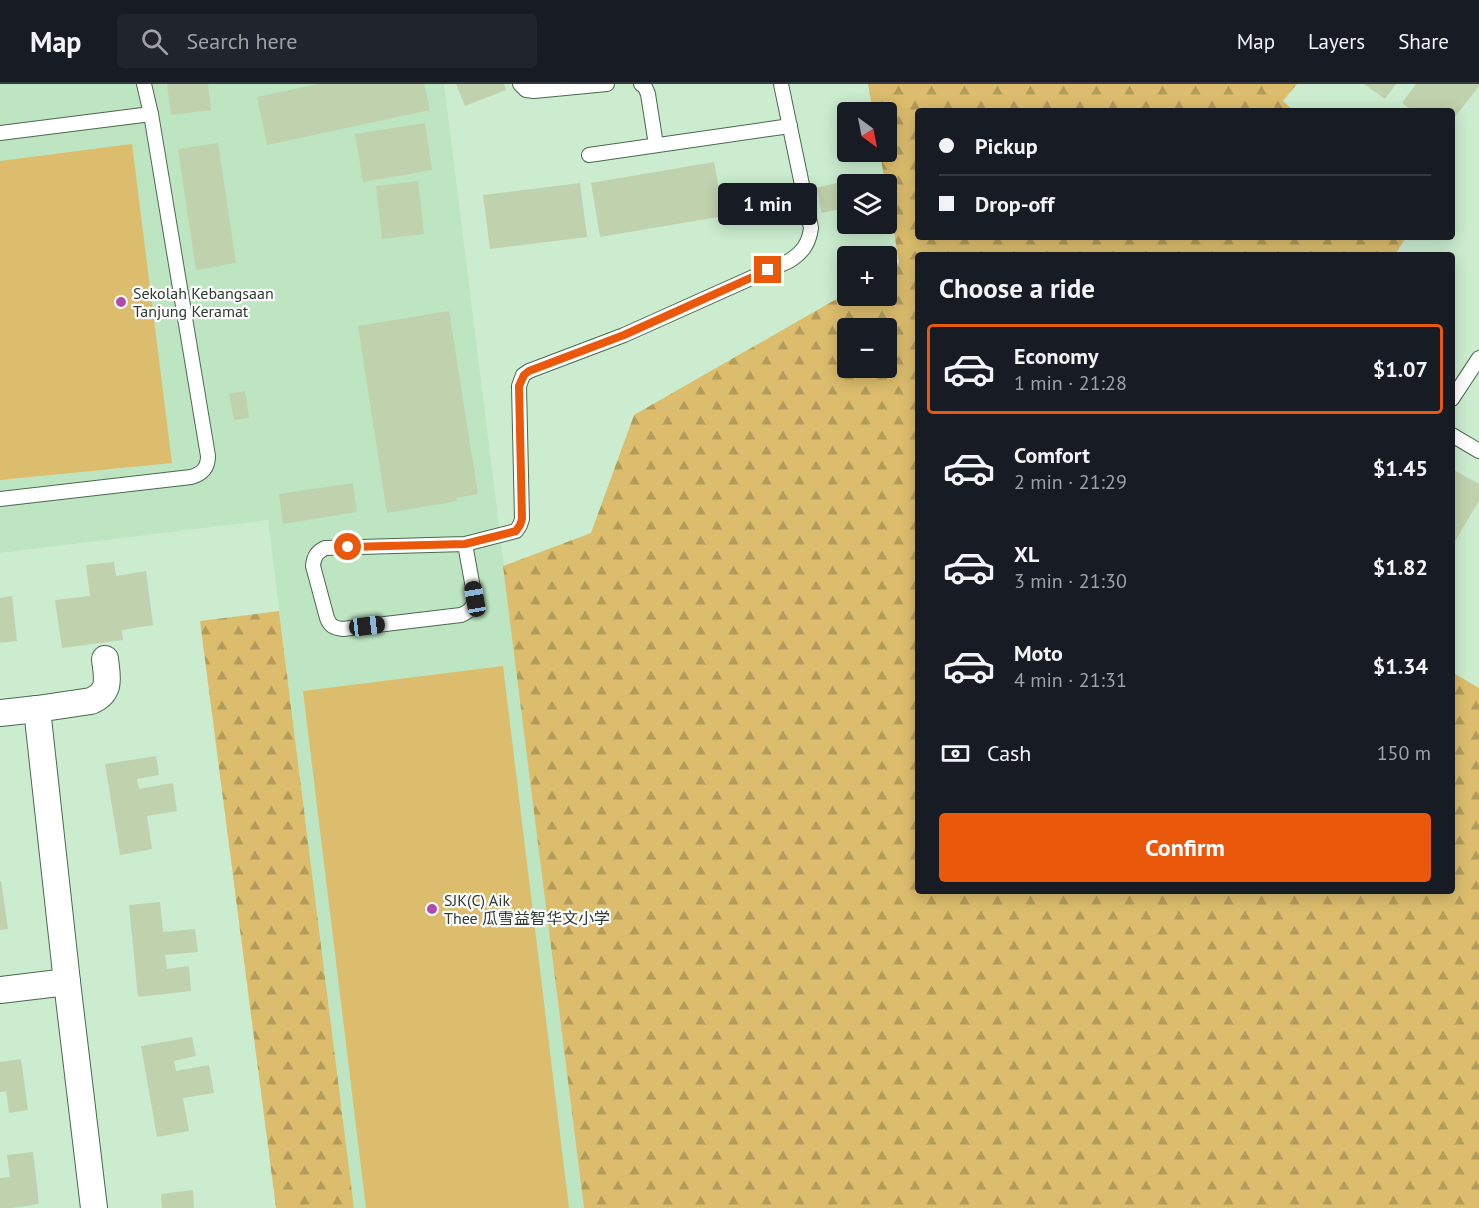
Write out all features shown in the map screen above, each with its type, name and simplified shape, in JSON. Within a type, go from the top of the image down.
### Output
[{"type":"street","points":[[0,713],[91,701],[98,698],[107,687],[105,659]]},
{"type":"street","points":[[37,709],[94,1208]]},
{"type":"street","points":[[0,990],[67,982]]},
{"type":"lane","points":[[0,499],[191,477],[199,475],[208,464],[151,114],[144,84]]},
{"type":"lane","points":[[520,84],[526,90],[534,91],[607,84]]},
{"type":"lane","points":[[641,84],[648,94],[656,145]]},
{"type":"lane","points":[[465,544],[475,599],[468,612],[461,615],[343,629],[330,624],[313,566],[318,552],[325,548],[465,544],[516,531],[522,519],[519,386],[524,375],[529,371],[624,335],[789,261],[806,246],[811,228],[781,84]]},
{"type":"lane","points":[[0,133],[151,114]]},
{"type":"lane","points":[[589,155],[790,126]]},
{"type":"lane","points":[[1455,394],[1479,358]]},
{"type":"lane","points":[[1455,437],[1479,451]]},
{"type":"shaded area","name":"SJK(C) Aik Thee 瓜雪益智华文小学","points":[[0,84],[444,84],[584,1208],[354,1208],[268,520],[0,553]]},
{"type":"green space","points":[[868,84],[1297,84],[1283,101],[1291,108],[915,108],[915,240],[1404,240],[1397,252],[915,252],[915,894],[1455,894],[1455,674],[1479,688],[1479,1208],[584,1208],[503,566],[591,533],[634,415],[837,299],[837,306],[897,306],[897,264],[899,263],[894,234],[897,234],[897,174],[883,174],[882,162],[897,162],[897,102],[871,102]]},
{"type":"green space","points":[[132,144],[172,463],[0,480],[0,161]]},
{"type":"green space","points":[[279,611],[354,1208],[276,1208],[200,621]]},
{"type":"green space","points":[[503,666],[569,1208],[366,1208],[303,691]]},
{"type":"building","points":[[167,84],[208,84],[211,110],[171,115]]},
{"type":"building","points":[[318,84],[424,84],[430,110],[267,145],[257,97]]},
{"type":"building","points":[[456,84],[504,84],[506,90],[465,106]]},
{"type":"building","points":[[1364,84],[1396,84],[1385,99]]},
{"type":"building","points":[[1416,84],[1479,84],[1455,117],[1455,108],[1409,108],[1402,103]]},
{"type":"building","points":[[425,123],[432,170],[363,182],[355,134]]},
{"type":"building","points":[[218,143],[236,263],[196,270],[178,149]]},
{"type":"building","points":[[714,162],[724,216],[600,237],[591,183]]},
{"type":"building","points":[[418,181],[424,234],[382,239],[376,186]]},
{"type":"building","points":[[580,183],[587,237],[490,249],[483,195]]},
{"type":"building","points":[[837,183],[837,210],[822,213],[816,188]]},
{"type":"building","points":[[449,311],[478,494],[456,498],[457,501],[387,513],[358,326]]},
{"type":"building","points":[[245,391],[249,418],[234,420],[229,394]]},
{"type":"building","points":[[1455,471],[1479,484],[1479,501],[1455,541]]},
{"type":"building","points":[[353,483],[357,512],[283,524],[279,494]]},
{"type":"building","points":[[114,562],[116,576],[146,571],[153,625],[122,630],[123,640],[62,648],[55,600],[90,596],[86,565]]},
{"type":"building","points":[[12,596],[17,641],[0,643],[0,598]]},
{"type":"building","points":[[156,756],[159,775],[137,779],[139,789],[173,783],[177,811],[147,816],[152,849],[120,855],[105,764]]},
{"type":"building","points":[[0,881],[8,929],[0,930]]},
{"type":"building","points":[[160,902],[163,932],[195,929],[198,952],[165,955],[167,969],[189,966],[191,991],[138,997],[129,905]]},
{"type":"building","points":[[192,1037],[196,1056],[174,1061],[176,1071],[209,1065],[214,1093],[183,1098],[189,1131],[157,1137],[141,1046]]},
{"type":"building","points":[[21,1059],[28,1110],[9,1113],[6,1091],[0,1092],[0,1062]]},
{"type":"building","points":[[33,1152],[39,1204],[0,1208],[0,1178],[10,1177],[7,1155]]},
{"type":"building","points":[[193,1190],[194,1208],[162,1208],[161,1194]]},
{"type":"place","name":"Sekolah Kebangsaan Tanjung Keramat","points":[[121,302]]},
{"type":"place","name":"SJK(C) Aik Thee 瓜雪益智华文小学","points":[[432,909]]},
{"type":"route","points":[[348,547],[465,544],[516,531],[522,519],[519,386],[524,375],[529,371],[624,335],[768,270]]}]
